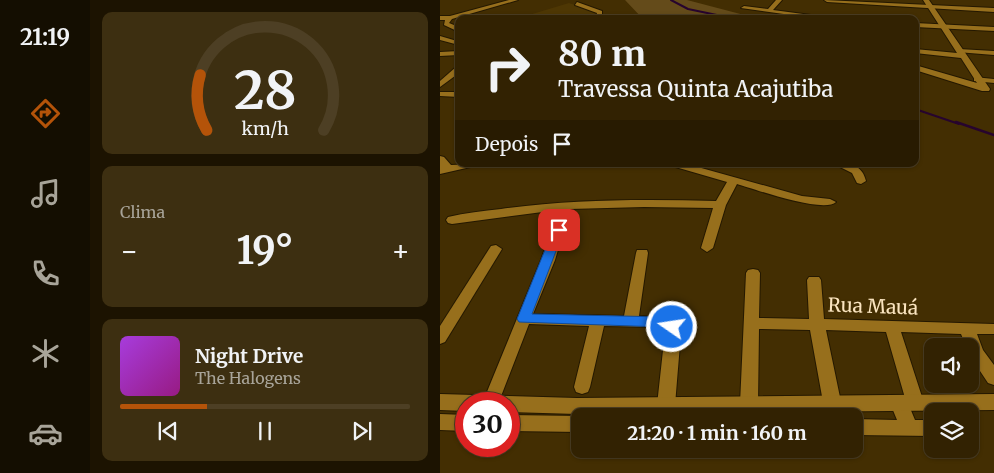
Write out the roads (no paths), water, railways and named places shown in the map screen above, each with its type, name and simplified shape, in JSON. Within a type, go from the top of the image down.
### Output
[{"type":"street","points":[[769,11],[780,0]]},
{"type":"street","points":[[827,0],[929,3],[994,10]]},
{"type":"street","points":[[461,15],[515,1]]},
{"type":"street","points":[[490,3],[508,4],[506,7],[512,9]]},
{"type":"street","points":[[929,3],[978,79],[990,90]]},
{"type":"street","points":[[577,4],[600,12],[598,15]]},
{"type":"street","points":[[470,7],[480,10]]},
{"type":"street","points":[[744,8],[804,15]]},
{"type":"street","points":[[440,18],[455,17]]},
{"type":"street","points":[[450,18],[446,24],[455,28]]},
{"type":"street","points":[[919,25],[994,29]]},
{"type":"street","points":[[440,38],[455,42]]},
{"type":"street","points":[[919,51],[994,53]]},
{"type":"street","points":[[440,54],[455,53]]},
{"type":"street","points":[[919,68],[990,90]]},
{"type":"street","points":[[440,85],[455,72]]},
{"type":"street","points":[[978,79],[994,81]]},
{"type":"street","points":[[440,94],[455,96]]},
{"type":"street","points":[[440,99],[455,96]]},
{"type":"street","points":[[440,159],[444,170],[458,167]]},
{"type":"street","points":[[688,167],[806,200],[830,202]]},
{"type":"street","points":[[848,167],[856,170],[861,181]]},
{"type":"street","points":[[707,248],[720,205],[734,179]]},
{"type":"street","points":[[452,220],[565,206],[628,203],[720,205]]},
{"type":"street","points":[[494,392],[550,253],[565,206]]},
{"type":"street","points":[[440,338],[496,249]]},
{"type":"street","points":[[631,321],[642,253]]},
{"type":"street","points":[[749,404],[753,273]]},
{"type":"street","points":[[814,280],[817,324],[832,402]]},
{"type":"street","points":[[524,319],[668,322],[673,332],[666,405]]},
{"type":"street","points":[[582,387],[598,320]]},
{"type":"street","name":"Rua Mauá","points":[[751,323],[994,329]]},
{"type":"street","points":[[892,327],[907,403],[909,428]]},
{"type":"street","points":[[967,329],[976,352],[994,378]]},
{"type":"street","points":[[440,402],[455,402]]},
{"type":"street","points":[[650,408],[666,405],[832,402],[994,402]]},
{"type":"street","points":[[520,405],[571,410]]},
{"type":"street","points":[[440,422],[455,423]]},
{"type":"street","points":[[520,423],[571,424]]},
{"type":"street","points":[[863,427],[924,428]]},
{"type":"waterway","points":[[671,0],[688,9],[717,15]]},
{"type":"waterway","points":[[919,110],[959,124]]},
{"type":"waterway","points":[[956,122],[994,135]]}]
